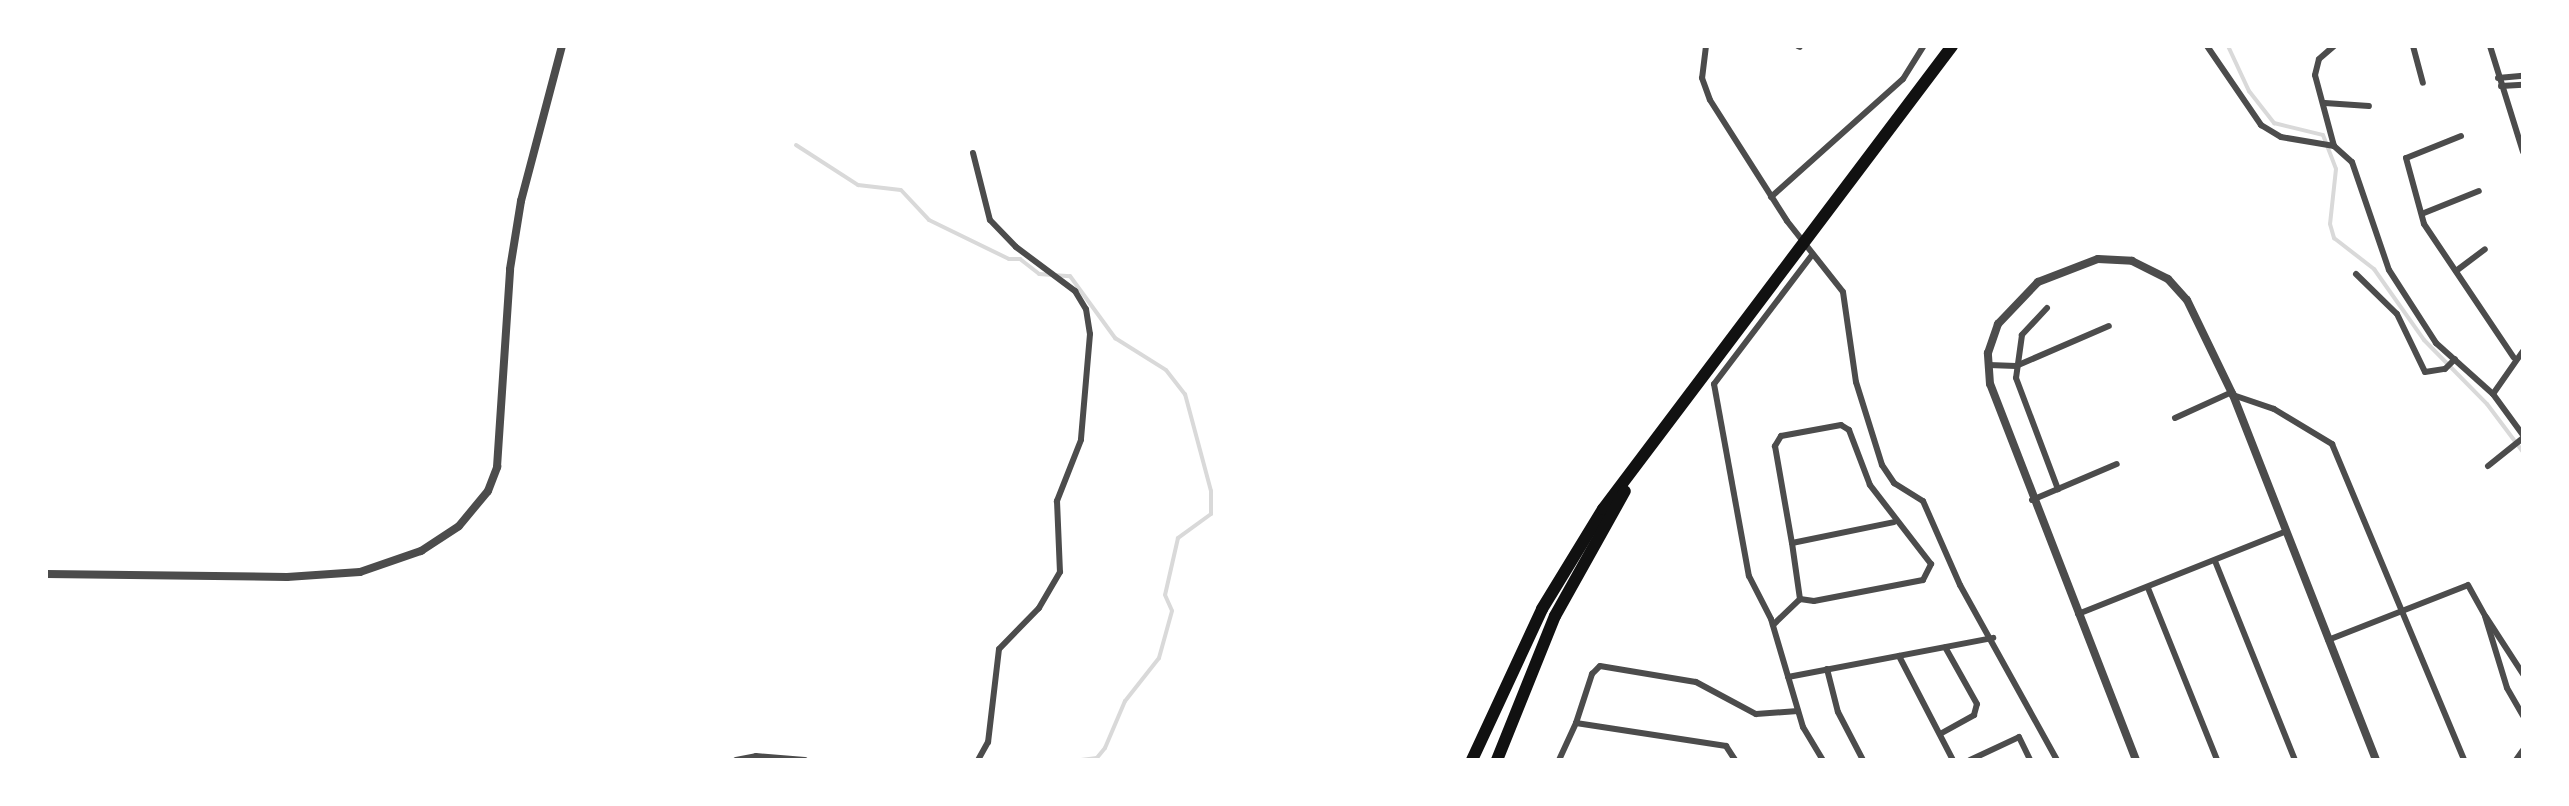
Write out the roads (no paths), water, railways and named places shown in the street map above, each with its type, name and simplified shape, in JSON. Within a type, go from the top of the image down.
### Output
[{"type":"highway","points":[[1472,760],[1521,650],[1571,560],[1688,395],[1811,237],[1952,46]]},
{"type":"highway","points":[[1490,760],[1539,640],[1688,395]]},
{"type":"highway","points":[[1497,760],[1529,675],[1585,560]]},
{"type":"street","points":[[46,574],[287,577],[360,572],[421,551],[459,526],[488,491],[497,467],[510,269],[521,201],[562,46]]},
{"type":"street","points":[[1706,46],[1702,78],[1710,100],[1771,197],[1843,292],[1856,382],[1882,465],[1894,483],[1923,501],[1960,585],[1993,638],[2057,760]]},
{"type":"street","points":[[1771,197],[1903,79],[1924,46]]},
{"type":"street","points":[[2207,46],[2261,125],[2281,137],[2334,146],[2352,162],[2389,270],[2436,343],[2493,394],[2523,436],[2488,466]]},
{"type":"street","points":[[2334,46],[2316,66],[2334,146]]},
{"type":"street","points":[[2413,46],[2423,83]]},
{"type":"street","points":[[2490,46],[2523,152]]},
{"type":"street","points":[[2500,82],[2523,76]]},
{"type":"street","points":[[2500,82],[2523,85]]},
{"type":"street","points":[[2325,103],[2369,106]]},
{"type":"street","points":[[2513,122],[2523,121]]},
{"type":"street","points":[[2461,136],[2406,158],[2424,213],[2424,224],[2514,358]]},
{"type":"street","points":[[973,153],[990,220],[1016,247],[1075,291],[1086,309],[1090,334],[1081,440],[1057,501],[1060,572],[1039,608],[999,649],[988,742],[978,760]]},
{"type":"street","points":[[2424,213],[2479,191]]},
{"type":"street","points":[[2456,271],[2485,249]]},
{"type":"street","points":[[1812,255],[1714,384],[1749,576],[1773,625],[1798,711],[1823,760]]},
{"type":"street","points":[[2136,760],[2000,420],[1989,365],[1998,324],[2038,282],[2098,259],[2132,261],[2168,279],[2187,300],[2232,394],[2376,760]]},
{"type":"street","points":[[2356,274],[2397,314],[2425,372],[2445,369],[2455,359]]},
{"type":"street","points":[[2047,308],[2022,335],[2016,366],[2058,489]]},
{"type":"street","points":[[1989,365],[2016,366],[2109,326]]},
{"type":"street","points":[[2493,394],[2514,358],[2523,351]]},
{"type":"street","points":[[2175,418],[2232,394],[2274,409],[2332,444],[2464,760]]},
{"type":"street","points":[[1841,425],[1849,430],[1860,466],[1894,522],[1931,564],[1923,580],[1814,601],[1800,599],[1775,446],[1781,436],[1841,425]]},
{"type":"street","points":[[2032,500],[2117,464]]},
{"type":"street","points":[[1792,543],[1894,522]]},
{"type":"street","points":[[2078,614],[2284,532]]},
{"type":"street","points":[[2215,561],[2295,760]]},
{"type":"street","points":[[2328,640],[2468,585],[2523,674]]},
{"type":"street","points":[[2148,588],[2217,760]]},
{"type":"street","points":[[1773,625],[1800,599]]},
{"type":"street","points":[[2485,616],[2502,675],[2523,716]]},
{"type":"street","points":[[1788,677],[1993,638]]},
{"type":"street","points":[[1940,734],[1974,715],[1977,704],[1945,647]]},
{"type":"street","points":[[1899,656],[1953,760]]},
{"type":"street","points":[[1559,760],[1576,723],[1592,674],[1600,666],[1696,682],[1756,714],[1798,711]]},
{"type":"street","points":[[1827,669],[1838,712],[1863,760]]},
{"type":"street","points":[[1576,723],[1726,746],[1735,760]]},
{"type":"street","points":[[1970,760],[2019,737],[2030,760]]},
{"type":"street","points":[[2516,760],[2523,750]]},
{"type":"street","points":[[736,760],[756,756],[805,760]]},
{"type":"waterway","points":[[2228,46],[2249,91],[2274,123],[2323,135],[2336,169],[2330,224],[2334,238],[2374,269],[2424,340],[2487,404],[2523,452]]},
{"type":"waterway","points":[[796,145],[858,185],[901,190],[929,220],[1009,259],[1020,259],[1039,274],[1070,276],[1115,338],[1166,370],[1185,394],[1211,491],[1211,514],[1178,538],[1165,595],[1172,611],[1159,658],[1125,701],[1105,748],[1097,758],[1081,760]]}]
